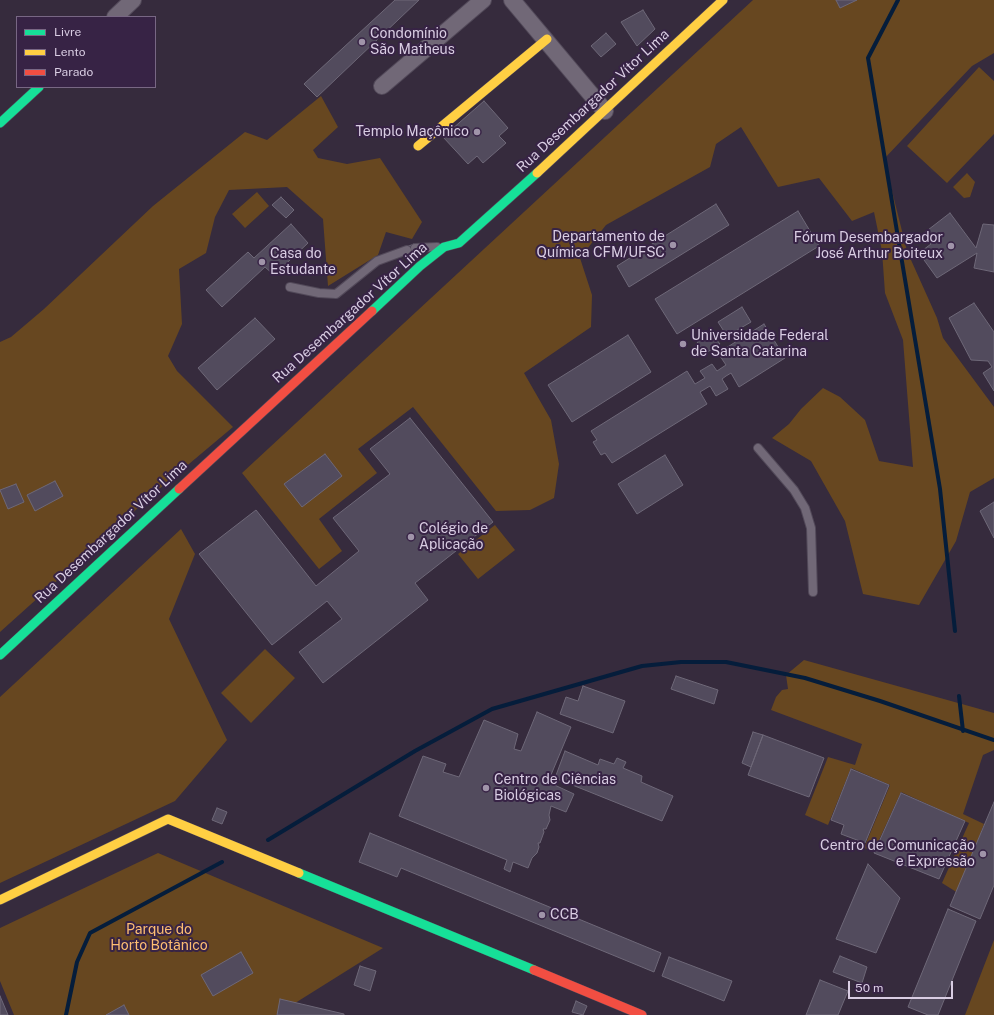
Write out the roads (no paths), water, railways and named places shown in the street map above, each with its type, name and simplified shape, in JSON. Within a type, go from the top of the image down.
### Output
[{"type":"main road","name":"Rua Desembargador Vítor Lima","points":[[0,655],[382,301],[444,247],[459,243],[605,111],[723,0]]},
{"type":"main road","points":[[418,146],[547,39]]},
{"type":"main road","points":[[0,123],[38,88]]},
{"type":"main road","points":[[0,900],[168,820],[642,1015]]},
{"type":"street","points":[[116,16],[133,0]]},
{"type":"street","points":[[382,86],[483,0]]},
{"type":"street","points":[[512,0],[547,39],[605,111]]},
{"type":"lane","points":[[416,248],[444,247]]},
{"type":"lane","points":[[290,287],[318,293],[336,294],[377,261],[407,250]]},
{"type":"lane","points":[[758,448],[794,490],[805,508],[811,528],[813,592]]},
{"type":"waterway","points":[[898,0],[868,58],[940,489],[955,631]]},
{"type":"waterway","points":[[268,840],[415,751],[492,709],[642,666],[681,662],[726,662],[805,678],[880,701],[994,740]]},
{"type":"waterway","points":[[959,696],[963,731]]},
{"type":"waterway","points":[[66,1015],[77,962],[90,933],[222,862]]},
{"type":"place","name":"Condomínio São Matheus","points":[[362,42]]},
{"type":"place","name":"Templo Maçônico","points":[[477,132]]},
{"type":"place","name":"Departamento de Química CFM/UFSC","points":[[673,245]]},
{"type":"place","name":"Fórum Desembargador José Arthur Boiteux","points":[[951,246]]},
{"type":"place","name":"Casa do Estudante","points":[[262,262]]},
{"type":"place","name":"Universidade Federal de Santa Catarina","points":[[683,344]]},
{"type":"place","name":"Colégio de Aplicação","points":[[411,537]]},
{"type":"place","name":"Centro de Ciências Biológicas","points":[[486,788]]},
{"type":"place","name":"Centro de Comunicação e Expressão","points":[[983,854]]},
{"type":"place","name":"CCB","points":[[542,915]]},
{"type":"park label","name":"Parque do Horto Botânico","points":[[159,938]]}]
